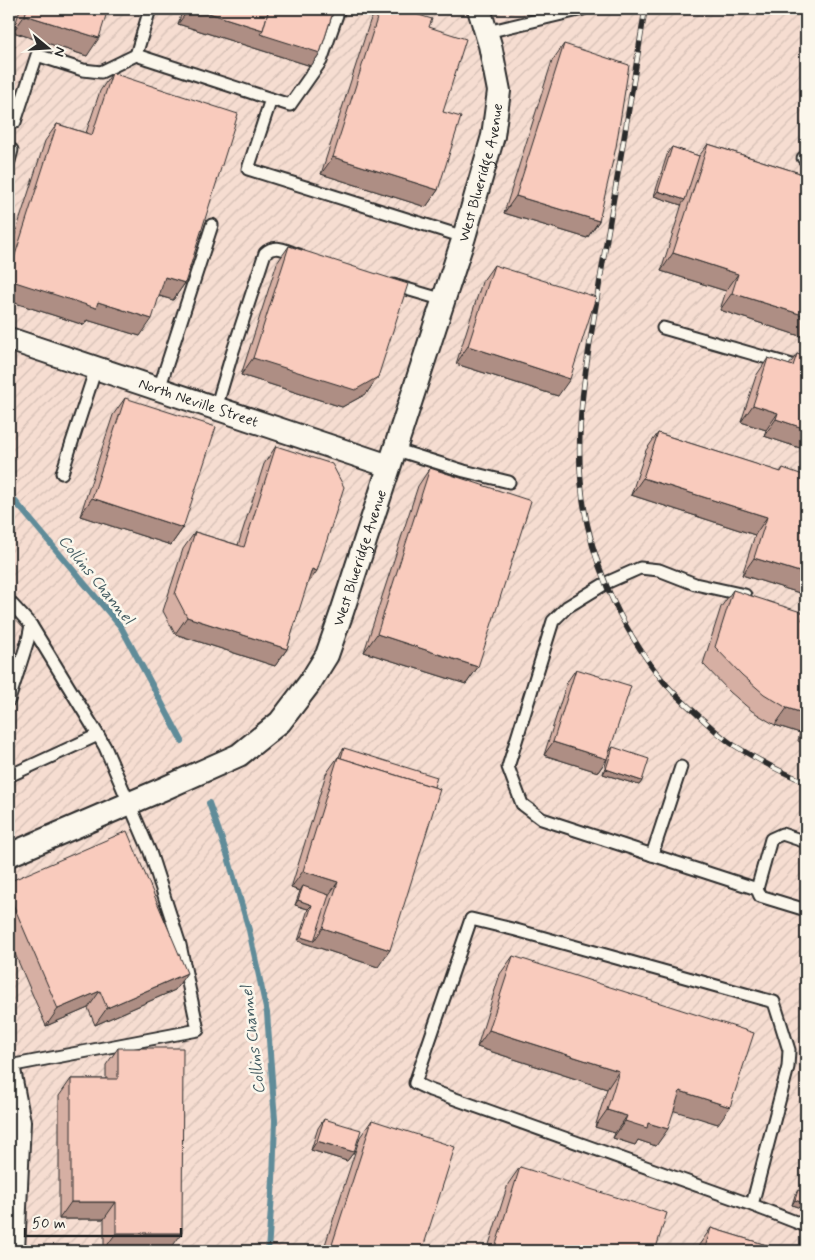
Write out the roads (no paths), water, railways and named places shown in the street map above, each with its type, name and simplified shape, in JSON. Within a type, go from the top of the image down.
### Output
[{"type":"street","name":"West Blueridge Avenue","points":[[9,855],[238,756],[280,722],[309,684],[327,655],[444,300],[493,136],[499,91],[487,32],[478,9]]},
{"type":"street","name":"North Neville Street","points":[[9,339],[216,408],[392,457]]},
{"type":"street","points":[[9,1070],[19,1122],[15,1247]]},
{"type":"lane","points":[[136,55],[150,9]]},
{"type":"lane","points":[[15,122],[37,54],[83,70],[101,72],[136,55],[290,104],[321,61],[339,9]]},
{"type":"lane","points":[[487,32],[583,9]]},
{"type":"lane","points":[[271,99],[248,169],[464,237]]},
{"type":"lane","points":[[159,389],[212,225]]},
{"type":"lane","points":[[216,408],[265,253],[270,248],[277,248],[306,257]]},
{"type":"lane","points":[[381,281],[444,300]]},
{"type":"lane","points":[[663,328],[806,369]]},
{"type":"lane","points":[[62,472],[96,368]]},
{"type":"lane","points":[[392,457],[509,482]]},
{"type":"lane","points":[[757,599],[695,584],[659,570],[640,568],[606,583],[567,607],[553,621],[508,768],[522,804],[542,819],[757,889]]},
{"type":"lane","points":[[9,601],[31,625],[98,735],[130,803],[150,852],[180,945],[198,1030],[9,1066]]},
{"type":"lane","points":[[9,700],[31,625]]},
{"type":"lane","points":[[9,776],[98,735]]},
{"type":"lane","points":[[652,855],[681,767]]},
{"type":"lane","points":[[806,842],[782,834],[771,839],[757,889],[760,896],[806,910]]},
{"type":"lane","points":[[752,1205],[788,1067],[789,1050],[774,1002],[471,919],[415,1083],[806,1226]]},
{"type":"waterway","name":"Collins Channel","points":[[9,494],[121,627],[182,741]]},
{"type":"waterway","name":"Collins Channel","points":[[209,803],[228,857],[249,930],[267,1013],[275,1120],[268,1251]]},
{"type":"railway","points":[[645,9],[587,359],[581,408],[580,457],[584,509],[598,562],[619,613],[632,637],[664,682],[728,741],[768,765],[806,782]]}]
